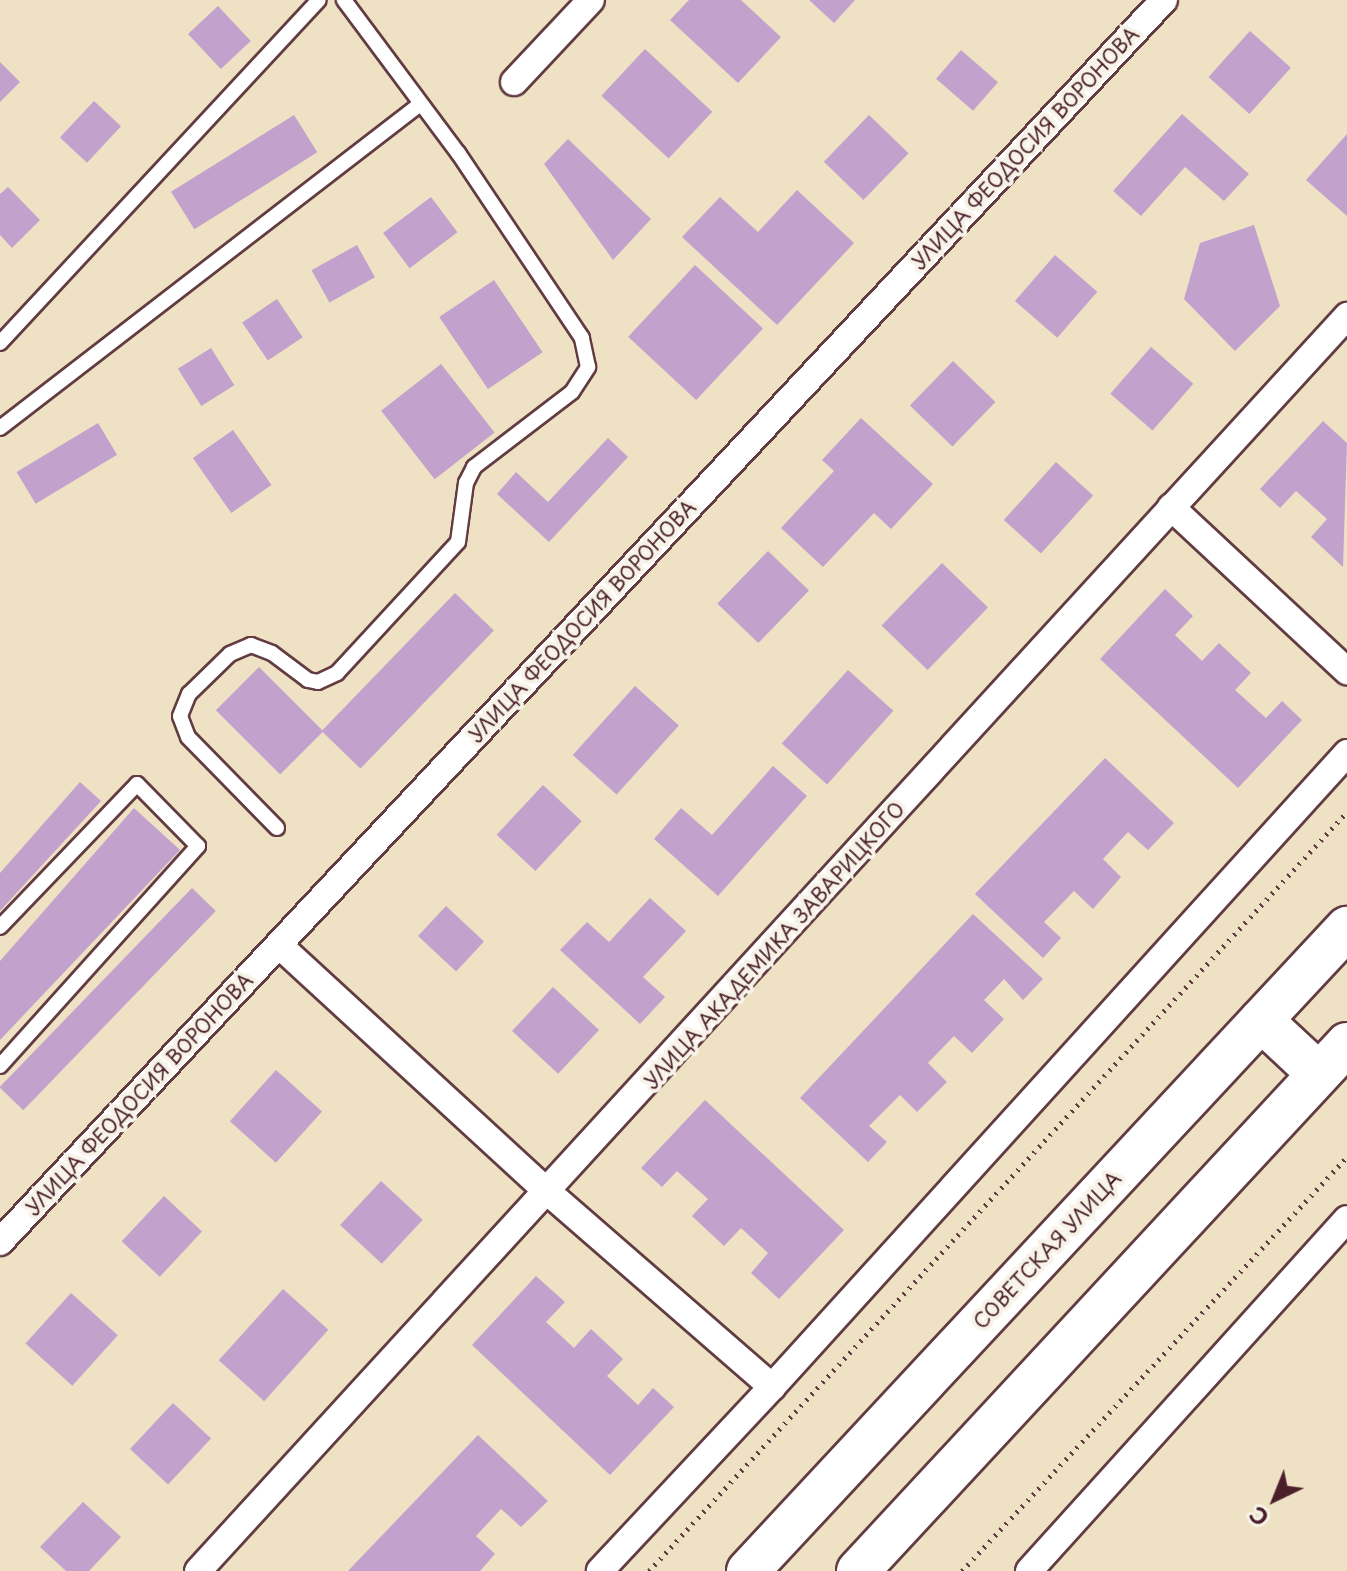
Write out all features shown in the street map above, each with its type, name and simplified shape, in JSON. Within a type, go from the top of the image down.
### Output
[{"type":"main road","name":"СОВЕТСКАЯ УЛИЦА","points":[[748,1571],[1347,928]]},
{"type":"main road","points":[[1261,1020],[1319,1074]]},
{"type":"main road","points":[[858,1571],[1347,1044]]},
{"type":"street","points":[[514,82],[591,0]]},
{"type":"street","name":"УЛИЦА ФЕОДОСИЯ ВОРОНОВА","points":[[0,1242],[1164,0]]},
{"type":"street","name":"УЛИЦА АКАДЕМИКА ЗАВАРИЦКОГО","points":[[198,1571],[549,1193],[1347,316]]},
{"type":"street","points":[[1171,507],[1347,671]]},
{"type":"street","points":[[600,1571],[772,1387],[1347,753]]},
{"type":"street","points":[[279,945],[549,1193],[772,1387]]},
{"type":"street","points":[[1029,1571],[1347,1219]]},
{"type":"lane","points":[[0,343],[319,0]]},
{"type":"lane","points":[[277,828],[188,737],[180,716],[189,694],[230,654],[251,645],[272,653],[308,680],[318,682],[337,673],[458,542],[466,483],[474,467],[572,392],[588,367],[582,338],[458,153],[419,105],[344,0]]},
{"type":"lane","points":[[0,428],[419,105]]},
{"type":"lane","points":[[0,927],[137,784],[198,846],[0,1066]]},
{"type":"path","points":[[649,1571],[1347,812]]},
{"type":"path","points":[[962,1571],[1347,1157]]},
{"type":"building","points":[[689,0],[741,0],[781,37],[738,83],[670,20]]},
{"type":"building","points":[[809,0],[855,0],[834,23]]},
{"type":"building","points":[[218,6],[251,41],[221,69],[188,34]]},
{"type":"building","points":[[1250,31],[1291,68],[1249,114],[1209,77]]},
{"type":"building","points":[[645,49],[712,112],[669,159],[601,96]]},
{"type":"building","points":[[961,50],[998,82],[973,111],[936,79]]},
{"type":"building","points":[[0,62],[20,82],[0,102]]},
{"type":"building","points":[[94,101],[121,126],[87,163],[60,138]]},
{"type":"building","points":[[1182,114],[1249,174],[1224,201],[1185,167],[1141,216],[1113,191]]},
{"type":"building","points":[[294,115],[317,152],[194,229],[171,192]]},
{"type":"building","points":[[869,115],[909,153],[863,200],[824,162]]},
{"type":"building","points":[[1347,134],[1347,216],[1306,180]]},
{"type":"building","points":[[568,139],[651,219],[613,260],[544,164]]},
{"type":"building","points":[[8,187],[40,220],[12,248],[0,235],[0,194]]},
{"type":"building","points":[[797,190],[854,243],[777,325],[682,237],[720,197],[758,232]]},
{"type":"building","points":[[431,197],[457,232],[410,268],[383,233]]},
{"type":"building","points":[[1254,225],[1280,306],[1235,351],[1184,299],[1200,243]]},
{"type":"building","points":[[357,245],[375,277],[329,303],[312,270]]},
{"type":"building","points":[[1055,255],[1097,292],[1057,338],[1015,301]]},
{"type":"building","points":[[695,265],[763,328],[696,400],[628,337]]},
{"type":"building","points":[[494,280],[543,352],[488,389],[439,317]]},
{"type":"building","points":[[277,299],[303,337],[268,361],[242,322]]},
{"type":"building","points":[[1151,347],[1193,384],[1153,431],[1110,394]]},
{"type":"building","points":[[211,348],[234,385],[201,406],[178,369]]},
{"type":"building","points":[[953,361],[995,402],[952,447],[910,406]]},
{"type":"building","points":[[441,364],[495,433],[435,479],[381,411]]},
{"type":"building","points":[[861,418],[933,484],[891,529],[874,513],[823,567],[781,528],[834,471],[822,460]]},
{"type":"building","points":[[1323,421],[1347,443],[1343,567],[1311,537],[1327,519],[1296,491],[1280,508],[1260,489]]},
{"type":"building","points":[[98,423],[117,455],[36,504],[17,472]]},
{"type":"building","points":[[233,430],[271,485],[231,513],[193,458]]},
{"type":"building","points":[[608,438],[628,457],[549,542],[497,494],[516,472],[548,502]]},
{"type":"building","points":[[1056,462],[1093,495],[1041,553],[1004,520]]},
{"type":"building","points":[[768,551],[809,591],[758,643],[717,604]]},
{"type":"building","points":[[942,563],[988,607],[928,670],[882,626]]},
{"type":"building","points":[[1165,589],[1193,616],[1175,635],[1202,661],[1219,643],[1251,673],[1235,690],[1266,718],[1282,701],[1302,720],[1238,788],[1100,659]]},
{"type":"building","points":[[455,593],[494,631],[360,769],[322,731]]},
{"type":"building","points":[[259,667],[323,731],[280,774],[216,710]]},
{"type":"building","points":[[848,670],[893,711],[827,784],[782,744]]},
{"type":"building","points":[[635,686],[679,725],[617,795],[573,755]]},
{"type":"building","points":[[1105,758],[1174,823],[1148,850],[1128,832],[1103,859],[1121,877],[1093,909],[1074,891],[1044,922],[1061,938],[1043,958],[975,894]]},
{"type":"building","points":[[773,766],[807,796],[718,896],[654,839],[681,808],[712,835]]},
{"type":"building","points":[[80,782],[101,801],[0,911],[0,873]]},
{"type":"building","points":[[543,785],[582,821],[535,871],[497,835]]},
{"type":"building","points":[[134,808],[180,850],[0,1040],[0,961]]},
{"type":"building","points":[[192,888],[216,911],[23,1110],[0,1087]]},
{"type":"building","points":[[650,898],[686,931],[643,977],[665,997],[640,1024],[560,950],[587,922],[609,942]]},
{"type":"building","points":[[446,906],[484,941],[456,971],[418,936]]},
{"type":"building","points":[[973,914],[1043,979],[1023,1000],[1004,979],[984,1000],[1004,1019],[972,1053],[954,1036],[928,1063],[947,1082],[917,1112],[900,1095],[869,1126],[887,1142],[868,1162],[800,1098]]},
{"type":"building","points":[[553,987],[599,1030],[558,1074],[512,1031]]},
{"type":"building","points":[[276,1070],[322,1111],[276,1163],[230,1121]]},
{"type":"building","points":[[705,1100],[844,1230],[779,1299],[751,1273],[768,1253],[741,1228],[724,1246],[692,1216],[708,1199],[677,1171],[662,1187],[641,1168]]},
{"type":"building","points":[[381,1181],[423,1220],[382,1264],[340,1225]]},
{"type":"building","points":[[164,1196],[202,1231],[160,1277],[122,1241]]},
{"type":"building","points":[[536,1276],[565,1302],[546,1322],[574,1348],[591,1329],[623,1359],[607,1376],[638,1405],[653,1388],[674,1407],[610,1475],[472,1345]]},
{"type":"building","points":[[283,1289],[328,1330],[264,1401],[219,1360]]},
{"type":"building","points":[[71,1293],[118,1335],[72,1386],[25,1344]]},
{"type":"building","points":[[173,1403],[211,1438],[168,1485],[130,1449]]},
{"type":"building","points":[[478,1435],[548,1501],[521,1527],[501,1509],[476,1536],[495,1554],[480,1571],[348,1571]]},
{"type":"building","points":[[83,1502],[121,1537],[89,1571],[66,1571],[40,1547]]}]
